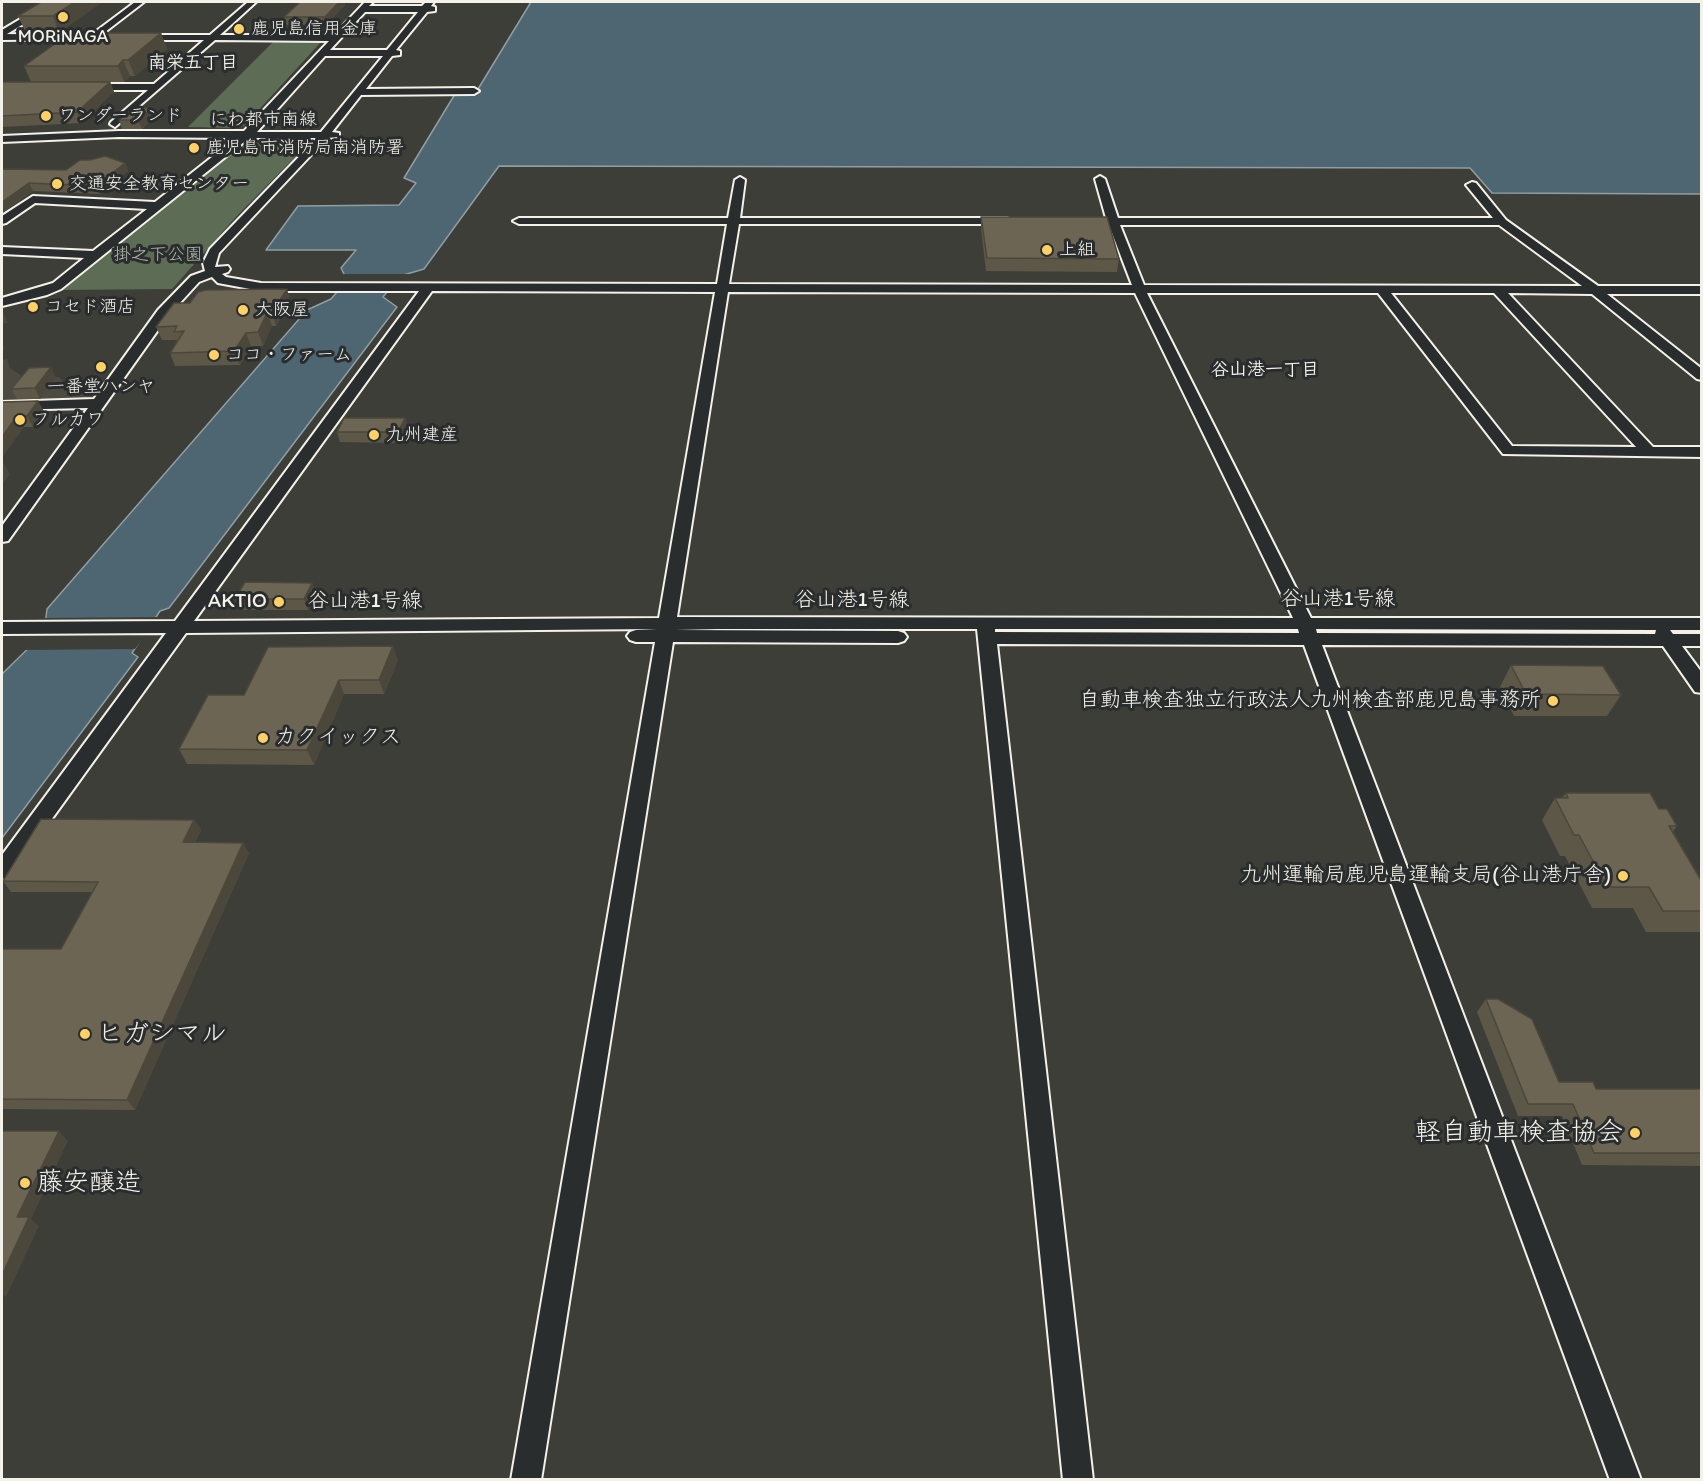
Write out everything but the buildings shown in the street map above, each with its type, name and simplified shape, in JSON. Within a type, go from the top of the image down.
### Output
[{"type":"main road","points":[[2,26],[45,2]]},
{"type":"main road","points":[[2,35],[55,2]]},
{"type":"street","points":[[93,37],[140,2]]},
{"type":"street","points":[[103,137],[252,2]]},
{"type":"street","points":[[2,302],[51,289],[246,135],[366,5],[432,5]]},
{"type":"street","points":[[329,283],[241,276],[227,268],[224,263],[229,252],[275,204],[432,5]]},
{"type":"street","points":[[2,35],[105,37]]},
{"type":"street","points":[[128,37],[336,38]]},
{"type":"street","points":[[322,53],[394,53]]},
{"type":"street","points":[[73,87],[157,87]]},
{"type":"street","points":[[365,92],[474,91]]},
{"type":"street","points":[[261,287],[222,280],[212,272],[209,262],[214,252],[328,135]]},
{"type":"street","name":"にわ都市南線","points":[[2,139],[328,135]]},
{"type":"street","name":"にわ都市南線","points":[[2,144],[103,137]]},
{"type":"street","points":[[1100,179],[1113,221],[1138,286],[1307,630],[1626,1479]]},
{"type":"street","points":[[526,1479],[740,180]]},
{"type":"street","points":[[1472,185],[1502,222],[1589,285],[1701,376]]},
{"type":"street","points":[[2,221],[33,199],[157,206]]},
{"type":"street","points":[[519,221],[1018,221]]},
{"type":"street","points":[[1090,221],[1502,222]]},
{"type":"street","points":[[2,250],[95,255]]},
{"type":"street","points":[[2,537],[163,313],[195,279],[227,268]]},
{"type":"street","points":[[1138,286],[1497,289],[1701,282]]},
{"type":"street","points":[[214,290],[329,283],[411,283],[1589,285],[1701,290]]},
{"type":"street","points":[[411,283],[429,286],[723,284]]},
{"type":"street","points":[[2,871],[429,286]]},
{"type":"street","points":[[1381,289],[1508,452],[1701,452]]},
{"type":"street","points":[[1497,289],[1648,452]]},
{"type":"street","points":[[163,313],[183,298],[201,293]]},
{"type":"street","points":[[2,406],[97,403]]},
{"type":"street","points":[[1656,624],[1701,687]]},
{"type":"street","name":"谷山港1号線","points":[[2,640],[27,634],[667,630],[1307,630],[1701,624]]},
{"type":"street","name":"谷山港1号線","points":[[2,628],[27,634]]},
{"type":"street","name":"谷山港1号線","points":[[1307,630],[1701,640]]},
{"type":"street","points":[[987,631],[1078,1479]]},
{"type":"shaded area","points":[[7,359],[10,368],[23,377],[59,377],[65,383],[103,383],[91,398],[84,400],[2,401],[2,360]]},
{"type":"green space","points":[[279,40],[321,42],[244,126],[237,128],[188,127],[273,42]]},
{"type":"green space","name":"掛之下公園","points":[[294,142],[304,148],[235,218],[172,289],[59,290],[241,144]]},
{"type":"water","points":[[531,2],[1701,2],[1701,194],[1492,193],[1470,168],[499,166],[424,269],[400,276],[383,297],[397,307],[169,608],[160,611],[132,653],[138,657],[2,838],[2,674],[44,633],[47,609],[307,310],[331,299],[347,280],[341,268],[356,250],[266,250],[298,206],[399,205],[416,183],[404,178],[455,94],[475,94]]},
{"type":"pier","points":[[341,274],[417,274],[402,279],[391,292],[332,292],[343,279]]},
{"type":"pier","points":[[160,617],[135,649],[22,650],[41,631],[44,618]]},
{"type":"place","name":"MORiNAGA","points":[[63,17]]},
{"type":"place","name":"鹿児島信用金庫","points":[[239,29]]},
{"type":"place","name":"ワンダーランド","points":[[46,116]]},
{"type":"place","name":"鹿児島市消防局南消防署","points":[[194,148]]},
{"type":"place","name":"交通安全教育センター","points":[[57,184]]},
{"type":"place","name":"上組","points":[[1047,250]]},
{"type":"place","name":"コセド酒店","points":[[33,307]]},
{"type":"place","name":"大阪屋","points":[[243,310]]},
{"type":"place","name":"ココ・ファーム","points":[[214,355]]},
{"type":"place","name":"一番堂ハンヤ","points":[[101,367]]},
{"type":"place","name":"フルカワ","points":[[20,420]]},
{"type":"place","name":"九州建産","points":[[374,435]]},
{"type":"place","name":"AKTIO","points":[[279,602]]},
{"type":"place","name":"自動車検査独立行政法人九州検査部鹿児島事務所","points":[[1553,701]]},
{"type":"place","name":"カクイックス","points":[[263,738]]},
{"type":"place","name":"九州運輸局鹿児島運輸支局(谷山港庁舎)","points":[[1623,876]]},
{"type":"place","name":"ヒガシマル","points":[[85,1034]]},
{"type":"place","name":"軽自動車検査協会","points":[[1635,1133]]},
{"type":"place","name":"藤安醸造","points":[[25,1183]]},
{"type":"district","name":"南栄五丁目","points":[[193,63]]},
{"type":"district","name":"谷山港一丁目","points":[[1265,370]]}]
